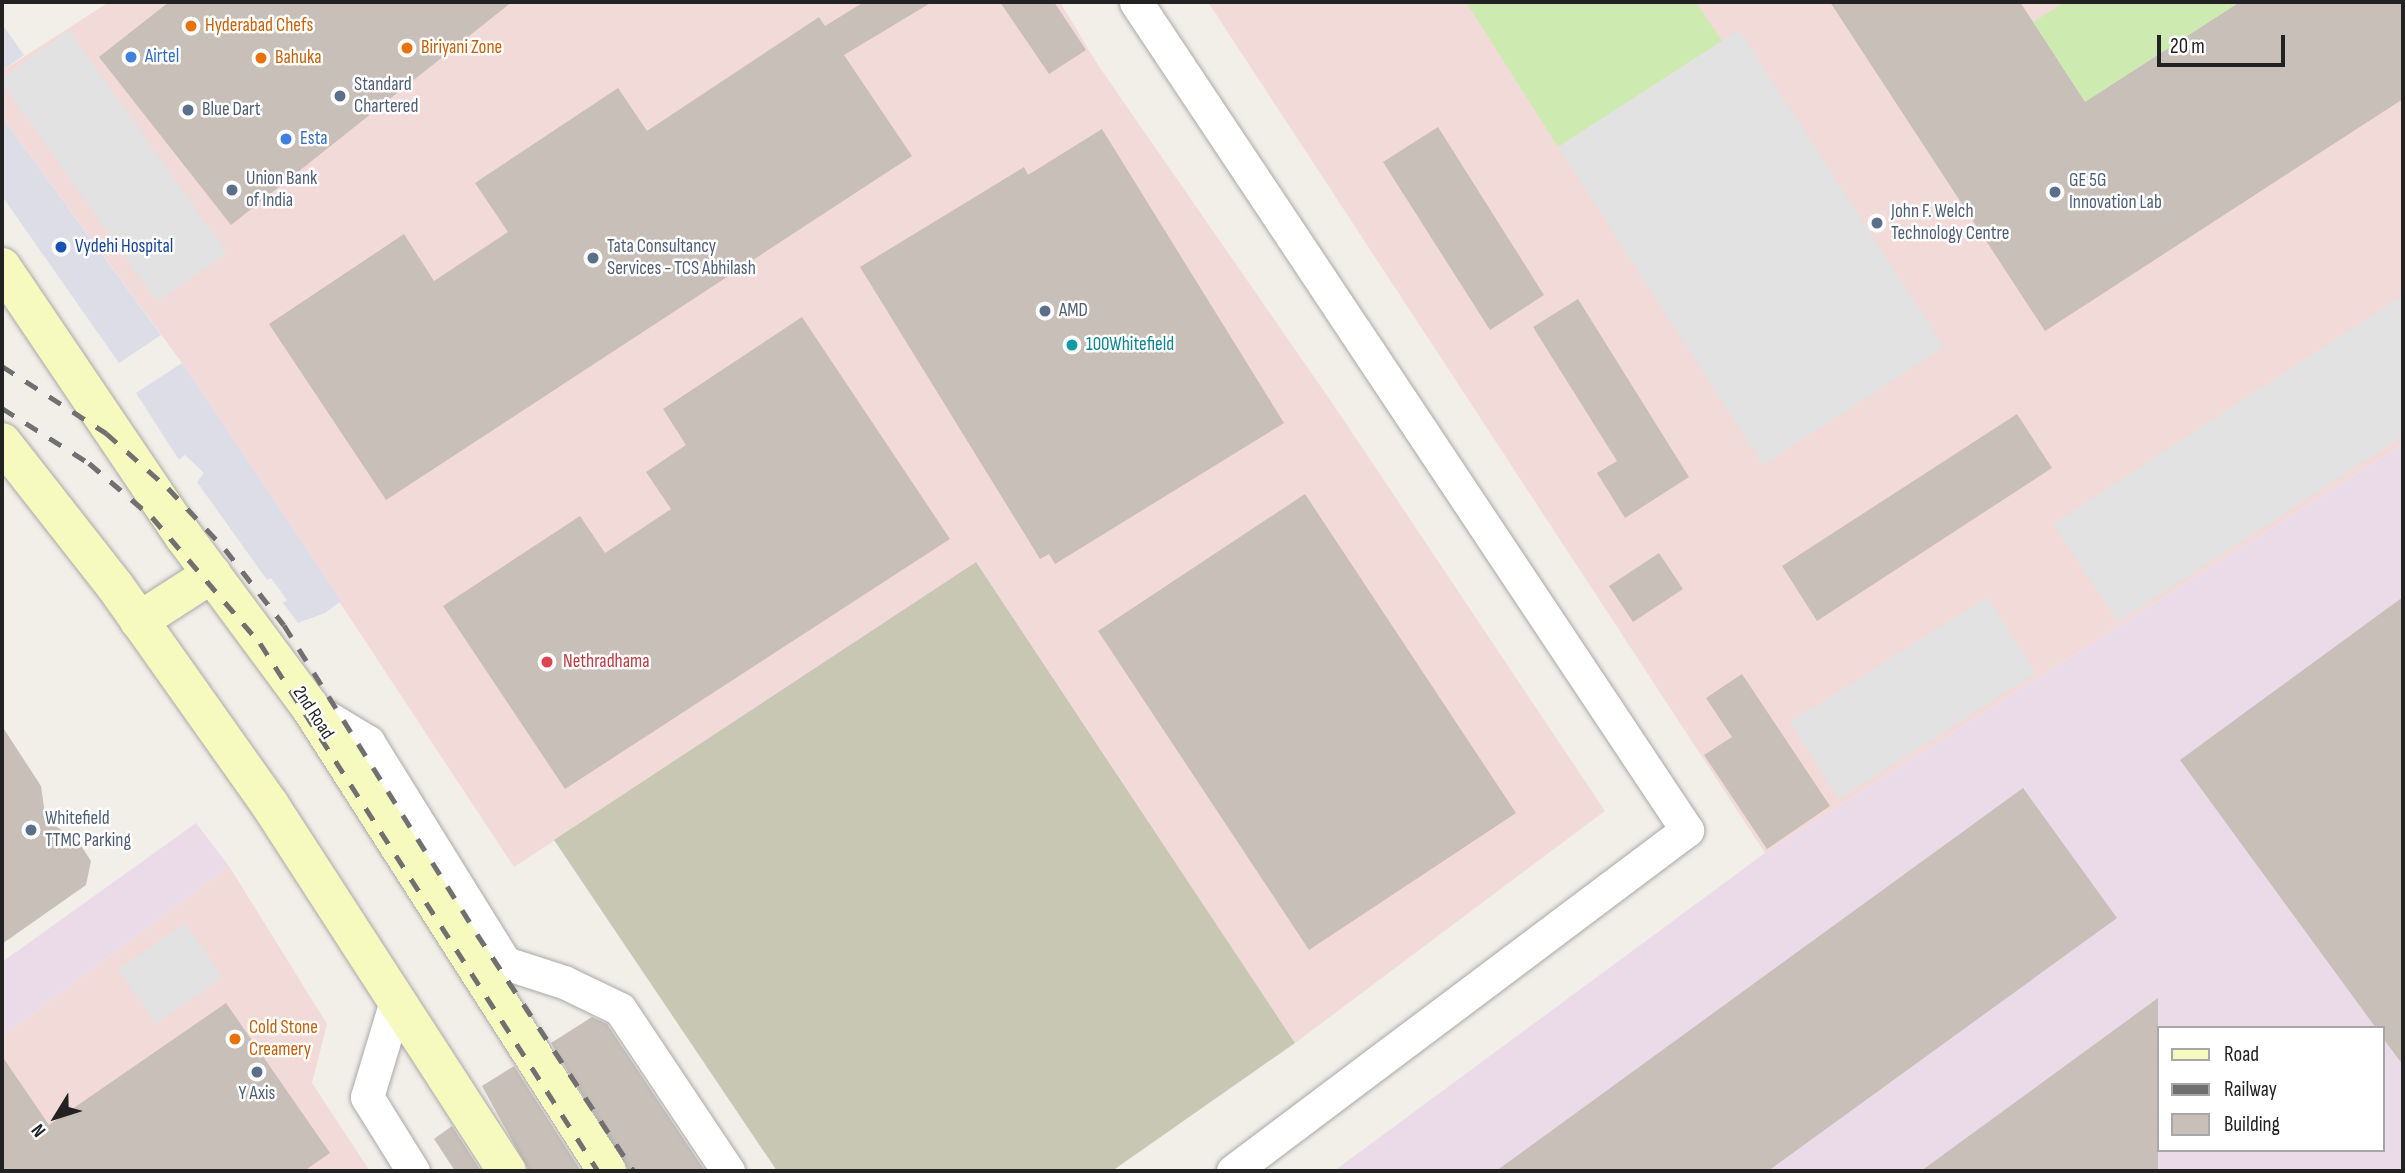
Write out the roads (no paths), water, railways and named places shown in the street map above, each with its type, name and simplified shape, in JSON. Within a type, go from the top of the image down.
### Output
[{"type":"main road","name":"2nd Road","points":[[2,267],[212,574],[310,707],[607,1171]]},
{"type":"main road","points":[[2,442],[139,621],[321,881],[506,1171]]},
{"type":"main road","points":[[139,621],[212,574]]},
{"type":"street","points":[[1136,2],[1687,830],[1233,1171]]},
{"type":"street","points":[[310,707],[368,742],[505,963],[564,982],[620,1009],[728,1171]]},
{"type":"street","points":[[396,1001],[367,1097],[413,1171]]},
{"type":"railway","points":[[2,366],[106,433],[168,488],[225,549],[284,625],[477,934],[634,1171]]},
{"type":"railway","points":[[2,408],[89,463],[152,517],[260,643],[598,1171]]},
{"type":"place","name":"Hyderabad Chefs","points":[[191,26]]},
{"type":"place","name":"Biriyani Zone","points":[[407,48]]},
{"type":"place","name":"Airtel","points":[[131,57]]},
{"type":"place","name":"Bahuka","points":[[261,58]]},
{"type":"place","name":"Standard Chartered","points":[[340,96]]},
{"type":"place","name":"Blue Dart","points":[[188,110]]},
{"type":"place","name":"Esta","points":[[286,139]]},
{"type":"place","name":"Union Bank of India","points":[[232,190]]},
{"type":"place","name":"GE 5G Innovation Lab","points":[[2055,192]]},
{"type":"place","name":"John F. Welch Technology Centre","points":[[1877,223]]},
{"type":"place","name":"Vydehi Hospital","points":[[61,247]]},
{"type":"place","name":"Tata Consultancy Services - TCS Abhilash","points":[[593,258]]},
{"type":"place","name":"AMD","points":[[1045,311]]},
{"type":"place","name":"100Whitefield","points":[[1072,345]]},
{"type":"place","name":"Nethradhama","points":[[547,662]]},
{"type":"place","name":"Whitefield TTMC Parking","points":[[31,830]]},
{"type":"place","name":"Cold Stone Creamery","points":[[235,1039]]},
{"type":"place","name":"Y Axis","points":[[257,1072]]}]
